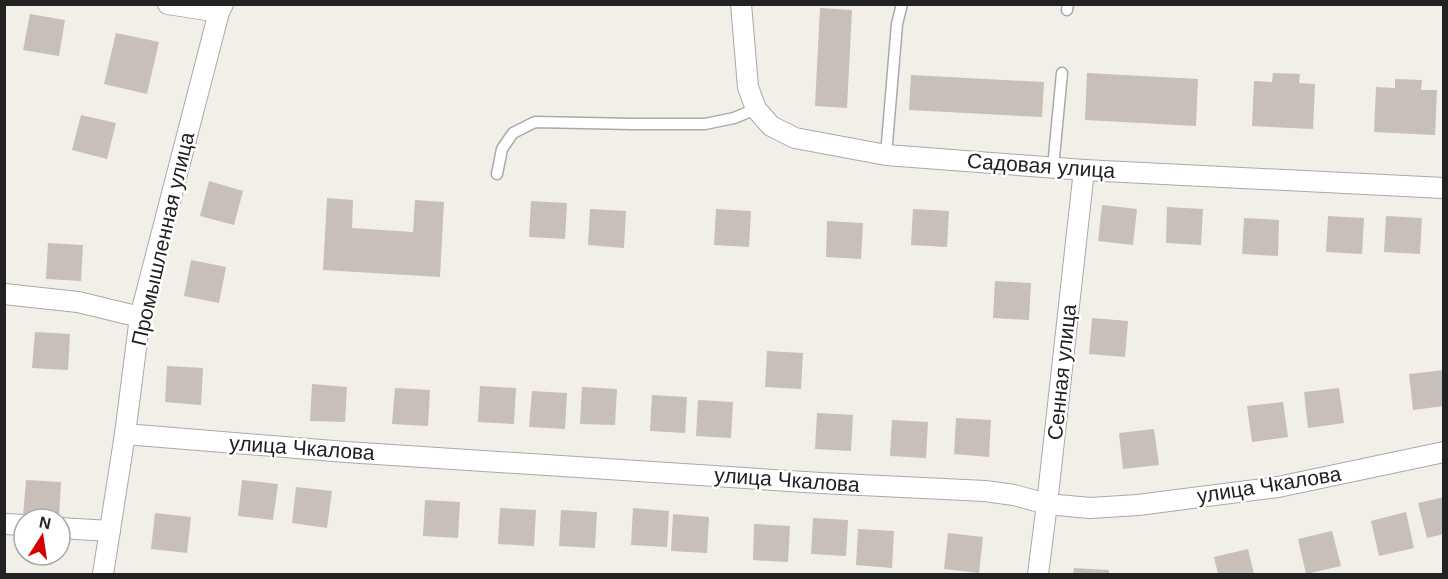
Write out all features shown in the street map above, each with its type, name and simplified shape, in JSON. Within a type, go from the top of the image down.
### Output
[{"type":"street","points":[[168,4],[221,8]]},
{"type":"street","points":[[741,4],[748,87],[756,109]]},
{"type":"street","name":"Промышленная улица","points":[[103,574],[125,434],[140,317],[221,8]]},
{"type":"street","name":"Садовая улица","points":[[756,109],[771,126],[795,138],[886,155],[1084,170],[1443,188]]},
{"type":"street","name":"Сенная улица","points":[[1038,574],[1084,170]]},
{"type":"street","points":[[4,294],[78,302],[140,317]]},
{"type":"street","name":"улица Чкалова","points":[[125,434],[357,453],[820,483],[985,491],[1014,495],[1047,504],[1090,508],[1138,505],[1278,487],[1443,452]]},
{"type":"street","points":[[72,529],[110,531]]},
{"type":"lane","points":[[886,155],[897,24],[902,4]]},
{"type":"lane","points":[[1053,168],[1062,73]]},
{"type":"lane","points":[[497,174],[502,149],[513,133],[535,122],[705,123],[734,118],[756,109]]},
{"type":"building","points":[[820,8],[852,10],[847,108],[815,106]]},
{"type":"building","points":[[30,14],[65,20],[59,56],[23,50]]},
{"type":"building","points":[[116,33],[159,42],[147,94],[104,84]]},
{"type":"building","points":[[1087,73],[1198,79],[1196,126],[1085,120]]},
{"type":"building","points":[[1273,73],[1300,74],[1299,83],[1315,84],[1313,129],[1252,126],[1254,81],[1272,82]]},
{"type":"building","points":[[911,75],[1044,82],[1042,117],[909,110]]},
{"type":"building","points":[[1395,79],[1422,80],[1421,90],[1437,90],[1435,135],[1374,132],[1376,87],[1395,88]]},
{"type":"building","points":[[81,115],[116,123],[107,159],[72,150]]},
{"type":"building","points":[[209,181],[243,191],[234,225],[200,216]]},
{"type":"building","points":[[327,198],[353,200],[352,228],[413,232],[415,200],[444,202],[440,277],[323,270]]},
{"type":"building","points":[[531,201],[567,203],[565,239],[529,237]]},
{"type":"building","points":[[1102,205],[1137,209],[1133,245],[1098,241]]},
{"type":"building","points":[[1167,207],[1203,209],[1201,245],[1166,243]]},
{"type":"building","points":[[590,209],[626,211],[624,248],[588,245]]},
{"type":"building","points":[[716,209],[751,211],[749,247],[714,245]]},
{"type":"building","points":[[913,209],[949,211],[947,247],[911,245]]},
{"type":"building","points":[[1328,216],[1364,218],[1362,254],[1326,252]]},
{"type":"building","points":[[1386,216],[1422,218],[1420,254],[1384,252]]},
{"type":"building","points":[[1244,218],[1279,220],[1278,256],[1242,254]]},
{"type":"building","points":[[827,221],[863,223],[861,259],[826,257]]},
{"type":"building","points":[[48,243],[83,245],[81,281],[46,279]]},
{"type":"building","points":[[191,260],[226,267],[219,303],[184,296]]},
{"type":"building","points":[[995,281],[1031,283],[1029,320],[993,318]]},
{"type":"building","points":[[1092,318],[1128,321],[1125,357],[1089,354]]},
{"type":"building","points":[[35,332],[70,334],[68,370],[32,368]]},
{"type":"building","points":[[767,351],[803,353],[801,389],[765,387]]},
{"type":"building","points":[[167,366],[203,368],[201,405],[165,402]]},
{"type":"building","points":[[1444,370],[1444,406],[1413,410],[1409,374]]},
{"type":"building","points":[[312,384],[347,387],[345,422],[310,421]]},
{"type":"building","points":[[480,386],[516,388],[514,424],[478,422]]},
{"type":"building","points":[[582,387],[617,389],[615,425],[580,424]]},
{"type":"building","points":[[395,388],[430,390],[428,426],[392,424]]},
{"type":"building","points":[[1339,388],[1344,423],[1308,428],[1304,392]]},
{"type":"building","points":[[532,391],[567,393],[565,429],[529,427]]},
{"type":"building","points":[[652,395],[687,397],[685,433],[650,431]]},
{"type":"building","points":[[698,400],[733,402],[731,438],[696,436]]},
{"type":"building","points":[[1283,402],[1288,437],[1252,442],[1247,406]]},
{"type":"building","points":[[817,413],[853,415],[851,451],[815,449]]},
{"type":"building","points":[[956,418],[991,420],[989,457],[954,454]]},
{"type":"building","points":[[892,420],[928,422],[926,458],[890,456]]},
{"type":"building","points":[[1154,429],[1159,465],[1123,469],[1119,433]]},
{"type":"building","points":[[26,480],[61,482],[60,507],[24,507]]},
{"type":"building","points":[[242,480],[278,484],[273,520],[238,516]]},
{"type":"building","points":[[296,487],[332,491],[327,528],[292,523]]},
{"type":"building","points":[[1444,497],[1444,534],[1427,538],[1418,503]]},
{"type":"building","points":[[425,500],[460,502],[458,538],[423,536]]},
{"type":"building","points":[[500,508],[536,510],[534,546],[498,544]]},
{"type":"building","points":[[633,508],[669,511],[667,547],[631,545]]},
{"type":"building","points":[[561,510],[597,512],[595,548],[559,546]]},
{"type":"building","points":[[1406,512],[1414,548],[1379,556],[1371,521]]},
{"type":"building","points":[[155,513],[191,517],[187,553],[151,549]]},
{"type":"building","points":[[673,514],[709,517],[707,553],[671,551]]},
{"type":"building","points":[[813,518],[848,520],[846,556],[811,554]]},
{"type":"building","points":[[754,524],[790,526],[788,562],[753,560]]},
{"type":"building","points":[[858,529],[894,531],[892,568],[856,565]]},
{"type":"building","points":[[1332,531],[1341,566],[1306,574],[1298,539]]},
{"type":"building","points":[[948,533],[983,537],[979,573],[944,569]]},
{"type":"building","points":[[1248,549],[1254,574],[1218,574],[1214,557]]},
{"type":"building","points":[[1074,568],[1109,570],[1109,574],[1073,574]]}]
